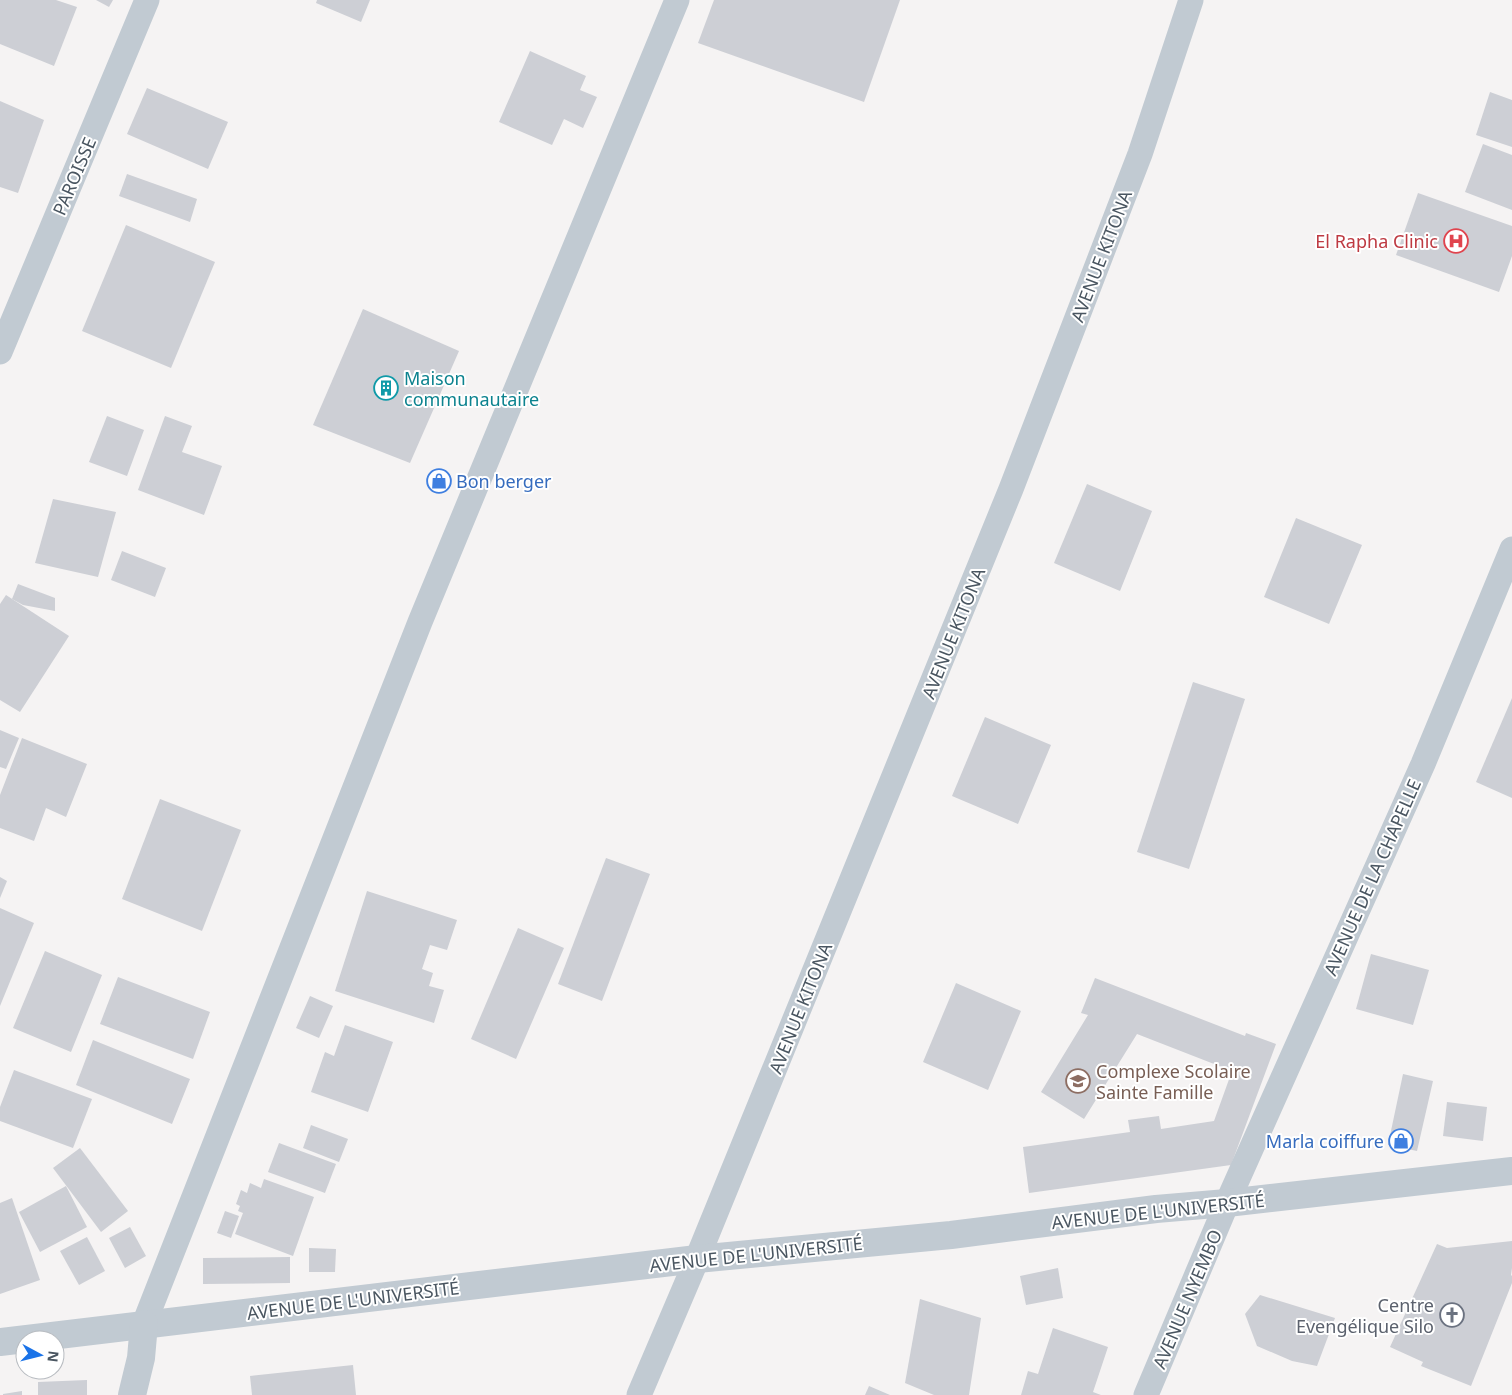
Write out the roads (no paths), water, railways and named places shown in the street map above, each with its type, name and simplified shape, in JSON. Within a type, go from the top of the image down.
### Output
[{"type":"street","name":"PAROISSE","points":[[0,352],[147,0]]},
{"type":"street","points":[[132,1395],[141,1358],[144,1324],[420,622],[677,0]]},
{"type":"street","name":"AVENUE KITONA","points":[[639,1395],[697,1259],[1011,489],[1140,154],[1191,0]]},
{"type":"street","name":"AVENUE DE LA CHAPELLE","points":[[1227,1203],[1423,764],[1512,549]]},
{"type":"street","name":"AVENUE DE L'UNIVERSITÉ","points":[[0,1342],[697,1259],[951,1235],[1156,1209],[1227,1203],[1512,1171]]},
{"type":"street","name":"AVENUE NYEMBO","points":[[1146,1395],[1227,1203]]},
{"type":"place","name":"El Rapha Clinic","points":[[1456,241]]},
{"type":"place","name":"Maison communautaire","points":[[386,388]]},
{"type":"place","name":"Bon berger","points":[[439,481]]},
{"type":"place","name":"Complexe Scolaire Sainte Famille","points":[[1078,1081]]},
{"type":"place","name":"Marla coiffure","points":[[1401,1141]]},
{"type":"place","name":"Centre Evengélique Silo","points":[[1452,1315]]}]
